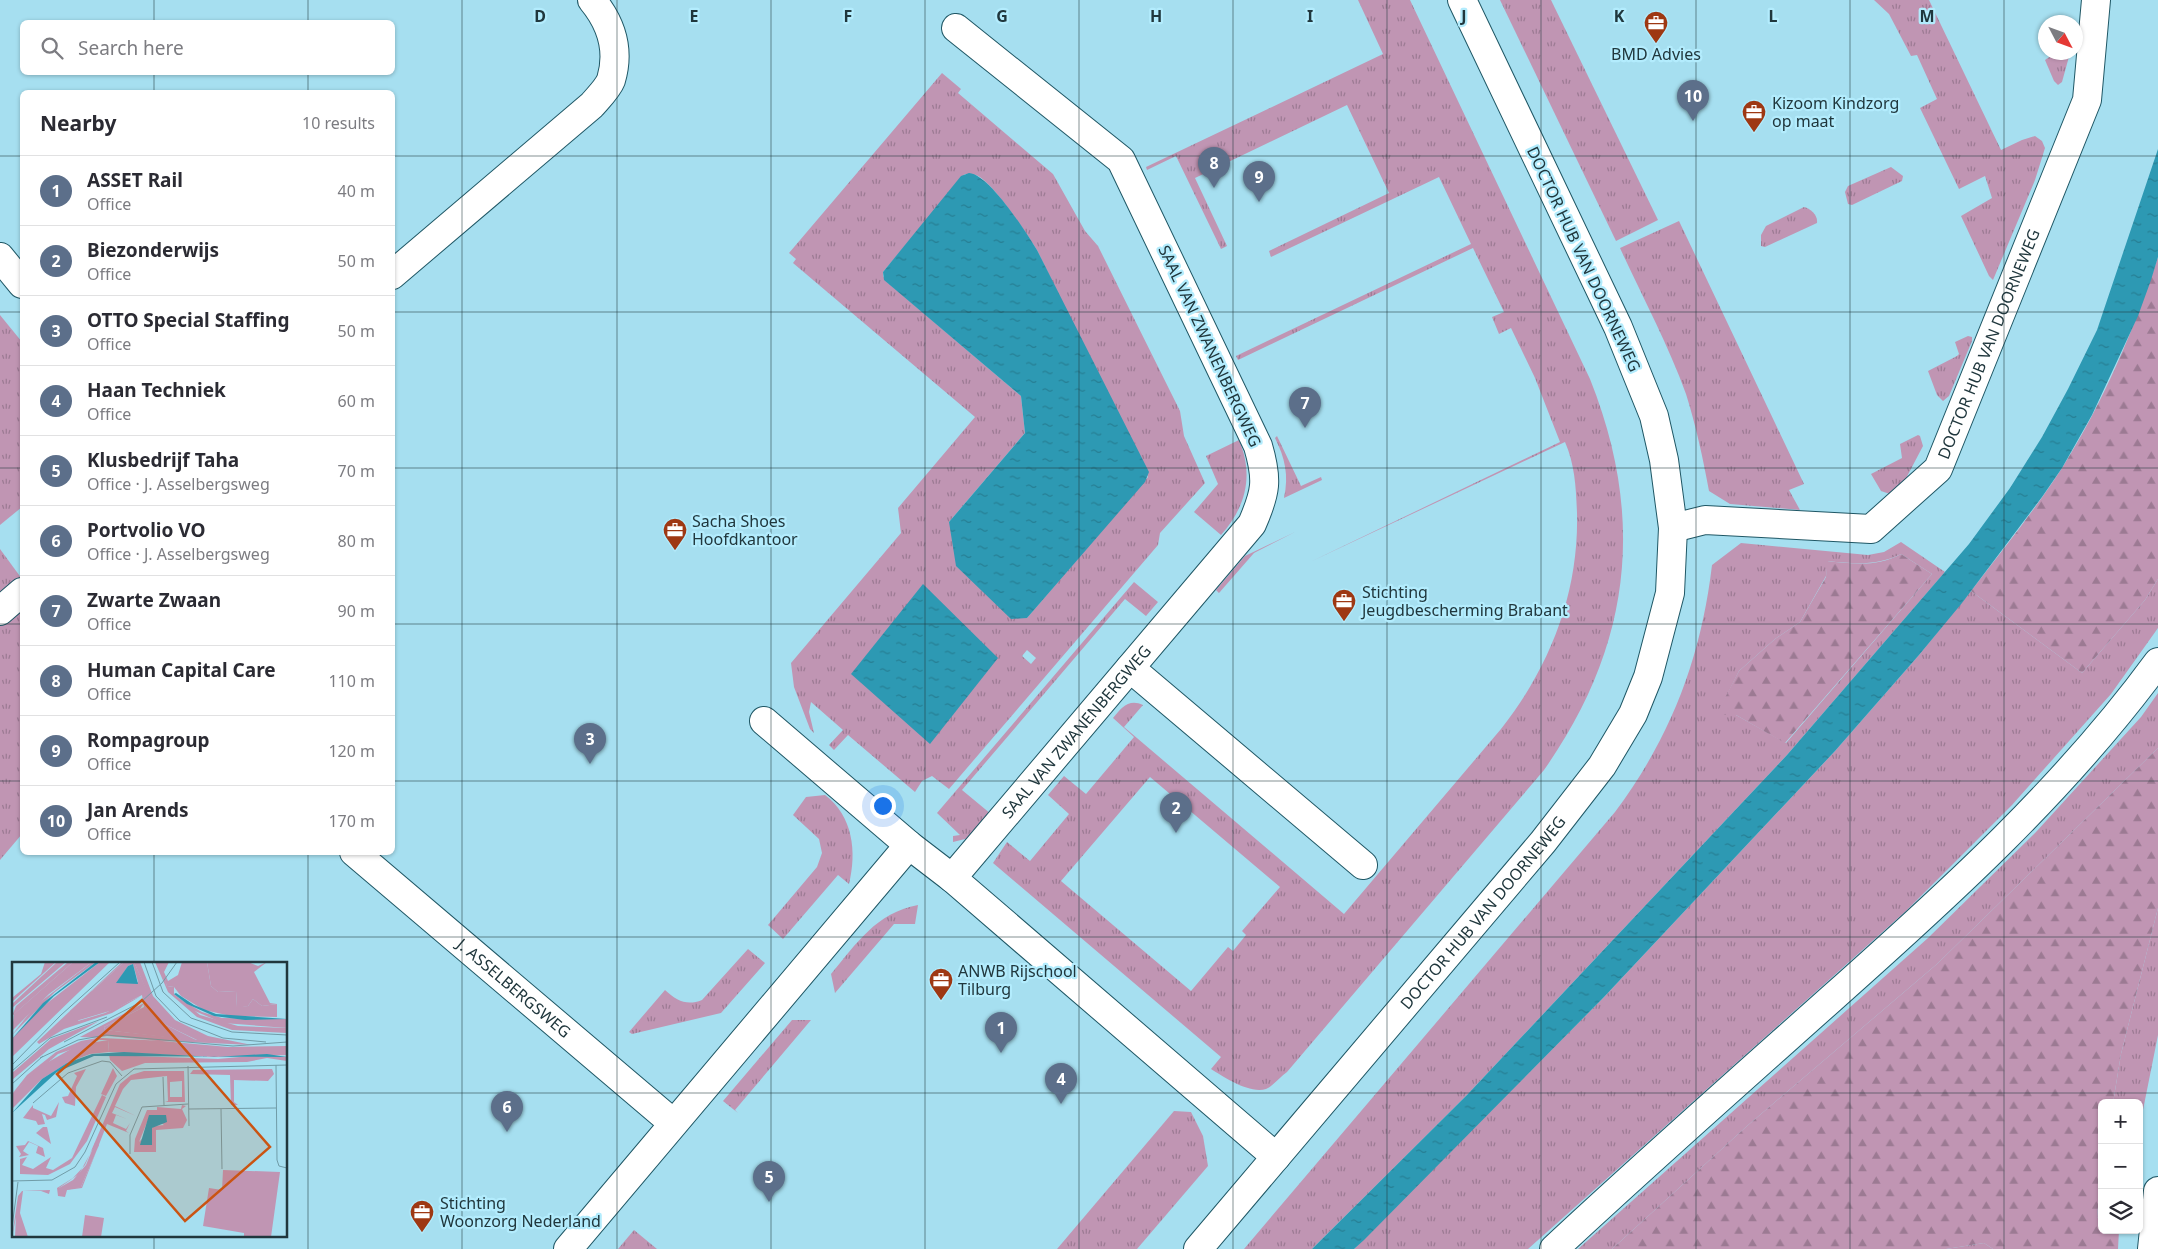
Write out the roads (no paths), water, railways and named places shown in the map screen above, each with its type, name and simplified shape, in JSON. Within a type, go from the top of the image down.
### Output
[{"type":"street","points":[[395,272],[592,105],[610,82],[614,59],[614,38],[607,20],[592,0]]},
{"type":"street","name":"DOCTOR HUB VAN DOORNEWEG","points":[[1198,1249],[1543,842],[1602,766],[1633,714],[1648,678],[1670,594],[1673,528],[1662,452],[1654,416],[1637,371],[1462,0]]},
{"type":"street","name":"DOCTOR HUB VAN DOORNEWEG","points":[[1673,528],[1705,520],[1871,529],[1938,469],[2086,100],[2096,0]]},
{"type":"street","name":"SAAL VAN ZWANENBERGWEG","points":[[952,878],[1252,524],[1263,498],[1265,472],[1258,446],[1121,160],[956,28]]},
{"type":"street","points":[[0,257],[20,282]]},
{"type":"street","points":[[0,611],[20,594]]},
{"type":"street","points":[[1554,1249],[1934,907],[1982,861],[2083,754],[2138,690],[2158,662]]},
{"type":"street","points":[[1130,668],[1363,865]]},
{"type":"street","points":[[764,721],[909,845],[952,878],[1276,1157]]},
{"type":"street","points":[[568,1249],[909,845]]},
{"type":"street","name":"J. ASSELBERGSWEG","points":[[358,855],[673,1124]]},
{"type":"street","points":[[2152,1249],[2158,1190]]},
{"type":"water","points":[[2158,149],[2158,257],[2138,316],[2092,415],[2062,468],[1962,603],[1835,751],[1604,997],[1364,1240],[1354,1249],[1312,1249],[1467,1095],[1787,755],[1969,544],[2010,488],[2042,437],[2097,330]]},
{"type":"water","points":[[969,173],[987,183],[996,193],[1016,218],[1037,250],[1149,472],[1145,482],[1027,618],[1011,619],[956,566],[949,522],[1025,433],[1021,396],[884,280],[883,272],[961,176]]},
{"type":"water","points":[[923,584],[998,658],[930,744],[851,674]]},
{"type":"place","name":"BMD Advies","points":[[1656,44]]},
{"type":"place","name":"Jan Arends","points":[[1693,121]]},
{"type":"place","name":"Kizoom Kindzorg op maat","points":[[1754,133]]},
{"type":"place","name":"Human Capital Care","points":[[1214,188]]},
{"type":"place","name":"Rompagroup","points":[[1259,202]]},
{"type":"place","name":"Zwarte Zwaan","points":[[1305,428]]},
{"type":"place","name":"Sacha Shoes Hoofdkantoor","points":[[675,551]]},
{"type":"place","name":"Stichting Jeugdbescherming Brabant","points":[[1344,622]]},
{"type":"place","name":"OTTO Special Staffing","points":[[590,764]]},
{"type":"place","name":"Biezonderwijs","points":[[1176,833]]},
{"type":"place","name":"ANWB Rijschool Tilburg","points":[[941,1001]]},
{"type":"place","name":"ASSET Rail","points":[[1001,1053]]},
{"type":"place","name":"Haan Techniek","points":[[1061,1104]]},
{"type":"place","name":"Portvolio VO","points":[[507,1132]]},
{"type":"place","name":"Klusbedrijf Taha","points":[[769,1202]]},
{"type":"place","name":"Stichting Woonzorg Nederland","points":[[422,1233]]}]
